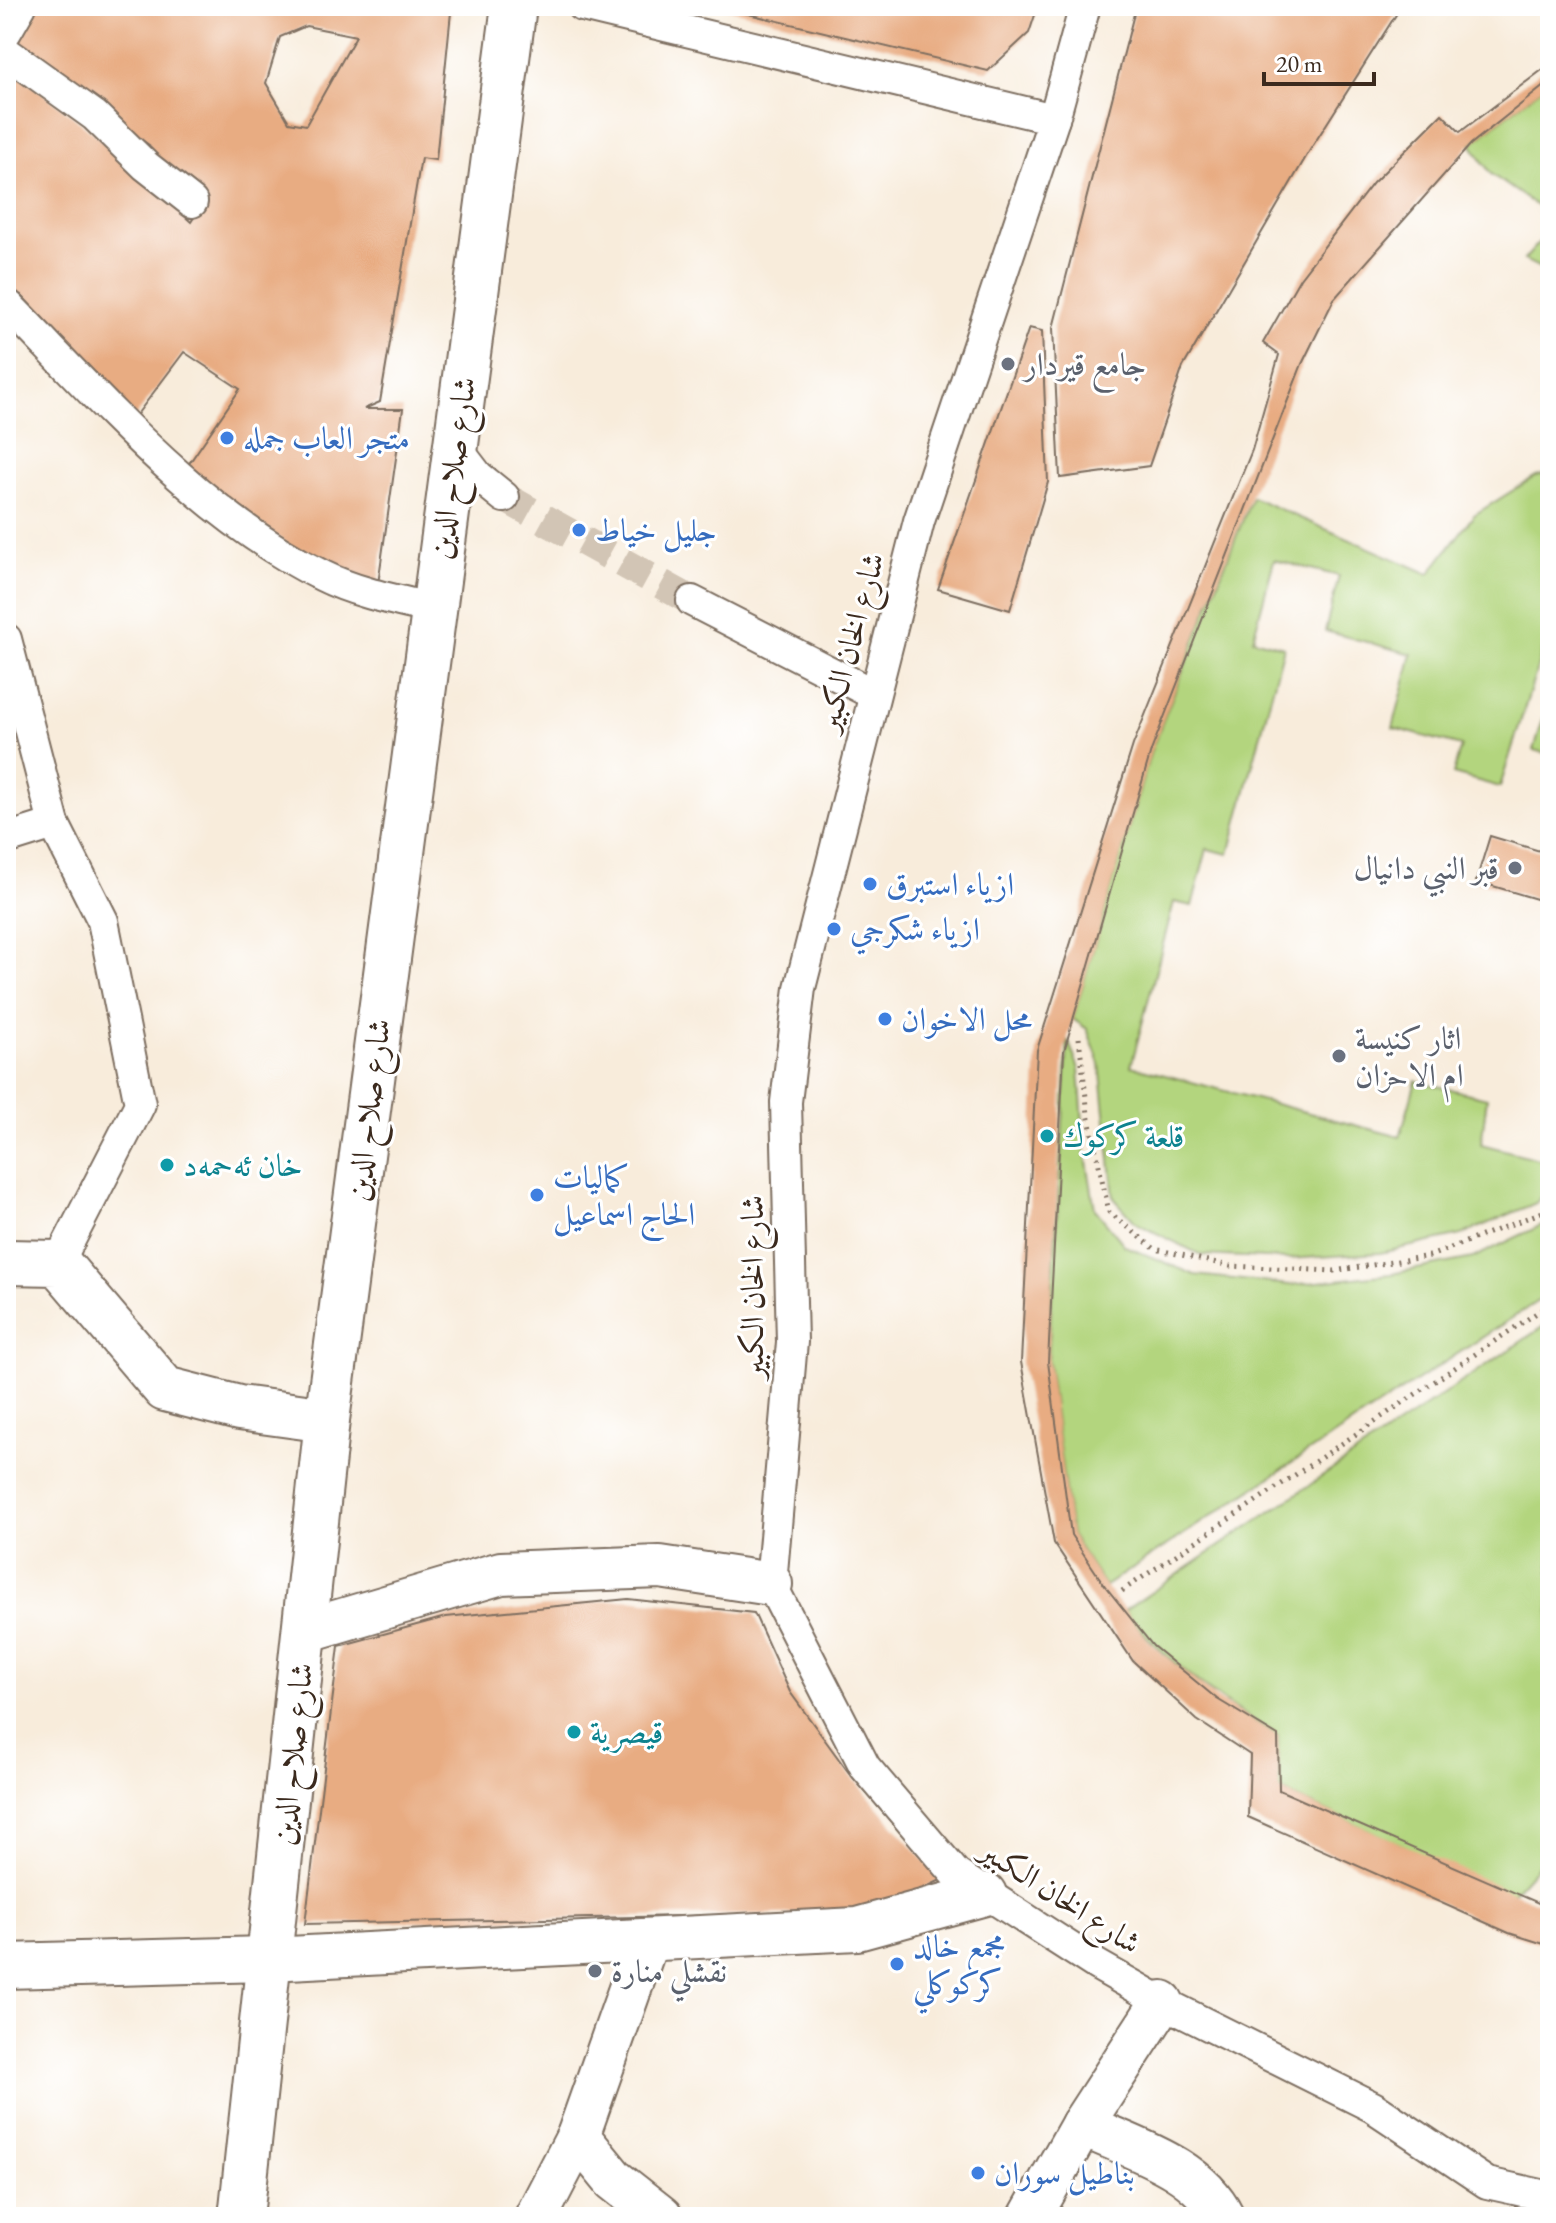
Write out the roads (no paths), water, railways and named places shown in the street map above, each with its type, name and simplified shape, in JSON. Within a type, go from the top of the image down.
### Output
[{"type":"street","points":[[6,32],[21,6]]},
{"type":"street","points":[[582,6],[1054,119]]},
{"type":"street","name":"شارع الخان الكبير","points":[[1085,6],[1054,119],[919,521],[800,988],[788,1088],[792,1342],[771,1584],[865,1767],[956,1874],[1162,2002],[1373,2107],[1487,2183],[1550,2197]]},
{"type":"street","name":"شارع صلاح الدين","points":[[241,2217],[327,1420],[455,446],[506,8]]},
{"type":"street","points":[[6,52],[95,116],[146,166],[192,202]]},
{"type":"street","points":[[9,306],[145,444],[235,520],[281,554],[360,591],[434,609]]},
{"type":"street","points":[[455,446],[478,476],[504,497]]},
{"type":"street","points":[[692,601],[873,694]]},
{"type":"street","points":[[6,639],[54,824],[103,921],[140,1104],[58,1263]]},
{"type":"street","points":[[6,839],[54,824]]},
{"type":"street","points":[[6,1262],[58,1263],[165,1389],[239,1408],[327,1420]]},
{"type":"street","points":[[305,1631],[501,1573],[660,1567],[771,1584]]},
{"type":"street","points":[[6,1966],[269,1959],[857,1929],[985,1894]]},
{"type":"street","points":[[536,2217],[578,2136],[647,1941]]},
{"type":"street","points":[[1030,2217],[1082,2125],[1162,2002]]},
{"type":"street","points":[[1082,2125],[1183,2172],[1210,2198],[1223,2217]]},
{"type":"street","points":[[578,2136],[614,2180],[661,2217]]},
{"type":"tunnel","points":[[504,497],[692,601]]},
{"type":"place","name":"جامع قيردار","points":[[1008,364]]},
{"type":"place","name":"متجر العاب جمله","points":[[227,438]]},
{"type":"place","name":"جليل خياط","points":[[579,530]]},
{"type":"place","name":"قبر النبي دانيال","points":[[1515,868]]},
{"type":"place","name":"ازياء استبرق","points":[[870,884]]},
{"type":"place","name":"ازياء شكرجي","points":[[834,929]]},
{"type":"place","name":"محل الاخوان","points":[[885,1019]]},
{"type":"place","name":"اثار كنيسة ام الاحزان","points":[[1339,1056]]},
{"type":"place","name":"قلعة كركوك","points":[[1047,1136]]},
{"type":"place","name":"خان ئەحمەد","points":[[167,1165]]},
{"type":"place","name":"كماليات الحاج اسماعيل","points":[[537,1195]]},
{"type":"place","name":"قيصرية","points":[[574,1732]]},
{"type":"place","name":"مجمع خالد كركوكلي","points":[[897,1964]]},
{"type":"place","name":"نقشلي منارة","points":[[595,1971]]},
{"type":"place","name":"بناطيل سوران","points":[[978,2173]]}]
